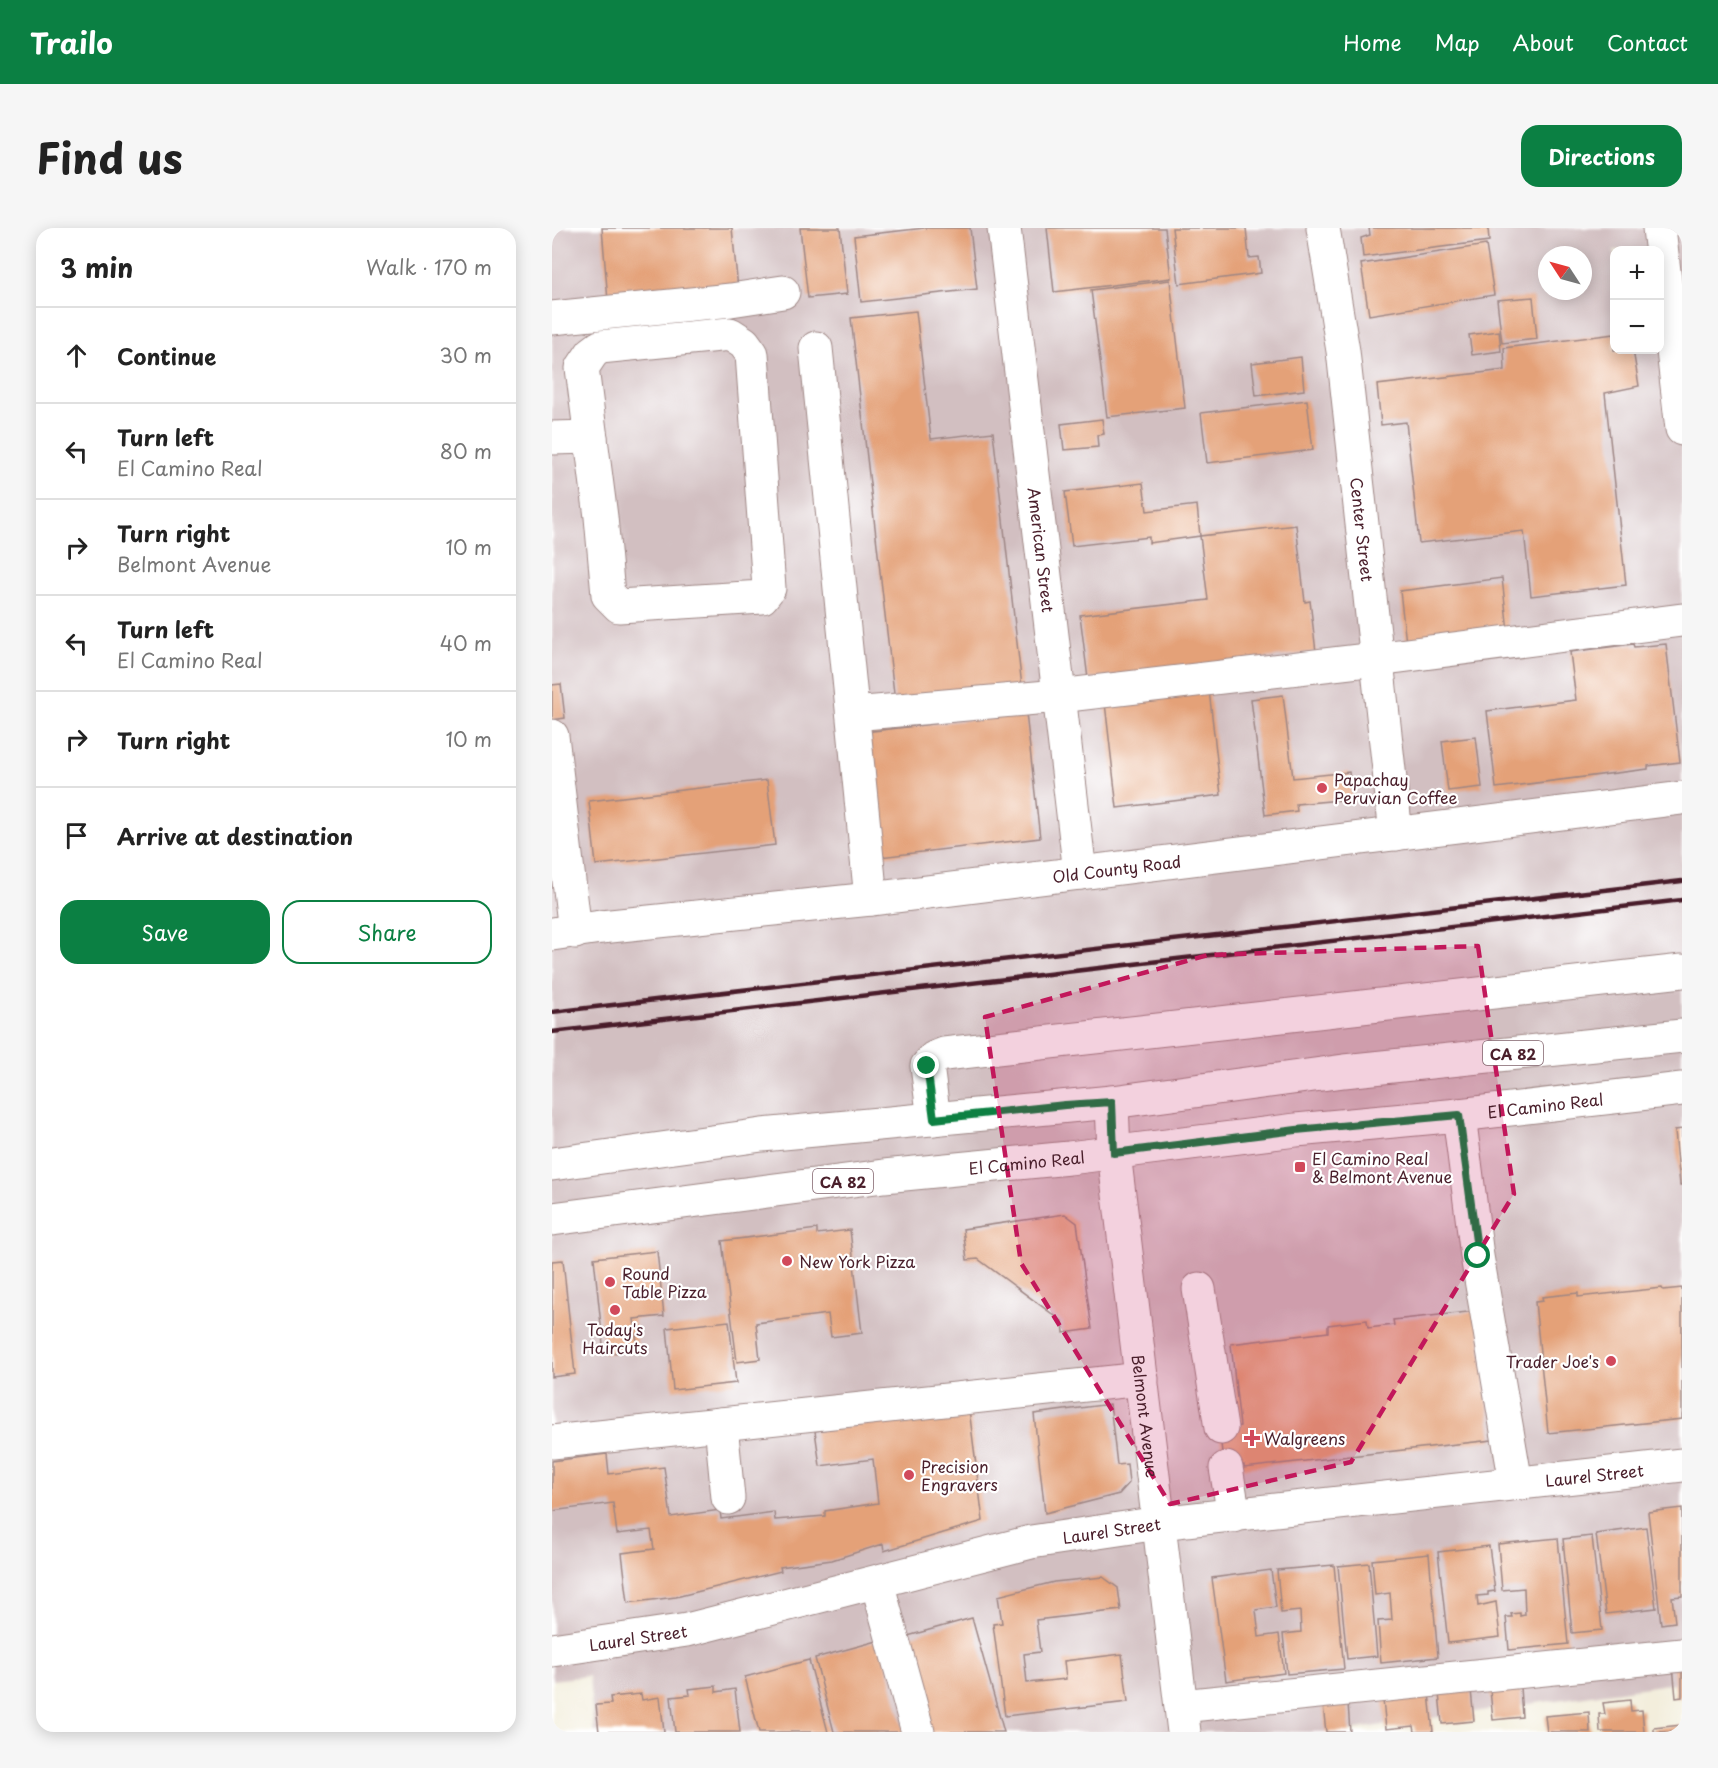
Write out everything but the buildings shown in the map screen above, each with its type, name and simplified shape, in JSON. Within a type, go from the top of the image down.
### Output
[{"type":"street","name":"American Street","points":[[1004,228],[1080,873]]},
{"type":"street","name":"Center Street","points":[[1323,228],[1342,351],[1396,834]]},
{"type":"street","points":[[1659,228],[1682,429]]},
{"type":"street","points":[[552,318],[731,300],[783,292]]},
{"type":"street","points":[[730,334],[744,343],[753,354],[769,588],[762,597],[619,606],[608,595],[591,437],[582,368],[592,353],[600,347],[730,334]]},
{"type":"street","points":[[816,348],[872,899]]},
{"type":"street","points":[[552,438],[591,437]]},
{"type":"street","points":[[853,714],[1059,696],[1682,620]]},
{"type":"street","points":[[552,736],[576,931]]},
{"type":"street","name":"Old County Road","points":[[576,931],[872,899],[1682,798]]},
{"type":"street","points":[[934,1119],[927,1066],[934,1058],[944,1054],[1682,971]]},
{"type":"street","name":"CA 82","points":[[552,1164],[762,1135],[1112,1102],[1344,1071],[1682,1036]]},
{"type":"street","name":"El Camino Real","points":[[552,1219],[884,1176],[1114,1153],[1296,1130],[1459,1115],[1682,1089]]},
{"type":"street","name":"Belmont Avenue","points":[[1112,1102],[1114,1153],[1182,1719]]},
{"type":"street","points":[[1459,1115],[1478,1256],[1516,1483]]},
{"type":"street","points":[[1199,1289],[1221,1428]]},
{"type":"street","points":[[552,1442],[1142,1379]]},
{"type":"street","points":[[721,1424],[728,1498]]},
{"type":"street","name":"Laurel Street","points":[[552,1650],[687,1630],[1031,1542],[1159,1523],[1682,1466]]},
{"type":"street","points":[[1226,1468],[1234,1516]]},
{"type":"street","points":[[877,1582],[918,1732]]},
{"type":"street","points":[[1182,1719],[1682,1655]]},
{"type":"highlighted area","points":[[1478,946],[1514,1194],[1351,1462],[1170,1504],[1021,1263],[985,1017],[1208,955]]},
{"type":"shaded area","points":[[552,228],[1682,228],[1682,1682],[1336,1732],[594,1732],[589,1676],[552,1680]]},
{"type":"railway","points":[[552,1012],[1682,881]]},
{"type":"railway","points":[[552,1032],[1682,900]]},
{"type":"place","name":"Papachay Peruvian Coffee","points":[[1322,788]]},
{"type":"place","name":"El Camino Real & Belmont Avenue","points":[[1300,1167]]},
{"type":"place","name":"New York Pizza","points":[[787,1261]]},
{"type":"place","name":"Round Table Pizza","points":[[610,1282]]},
{"type":"place","name":"Today's Haircuts","points":[[615,1310]]},
{"type":"place","name":"Trader Joe's","points":[[1611,1361]]},
{"type":"place","name":"Walgreens","points":[[1252,1438]]},
{"type":"place","name":"Precision Engravers","points":[[909,1475]]},
{"type":"route","points":[[927,1066],[934,1119],[1112,1102],[1114,1153],[1296,1130],[1459,1115],[1478,1256]]}]
